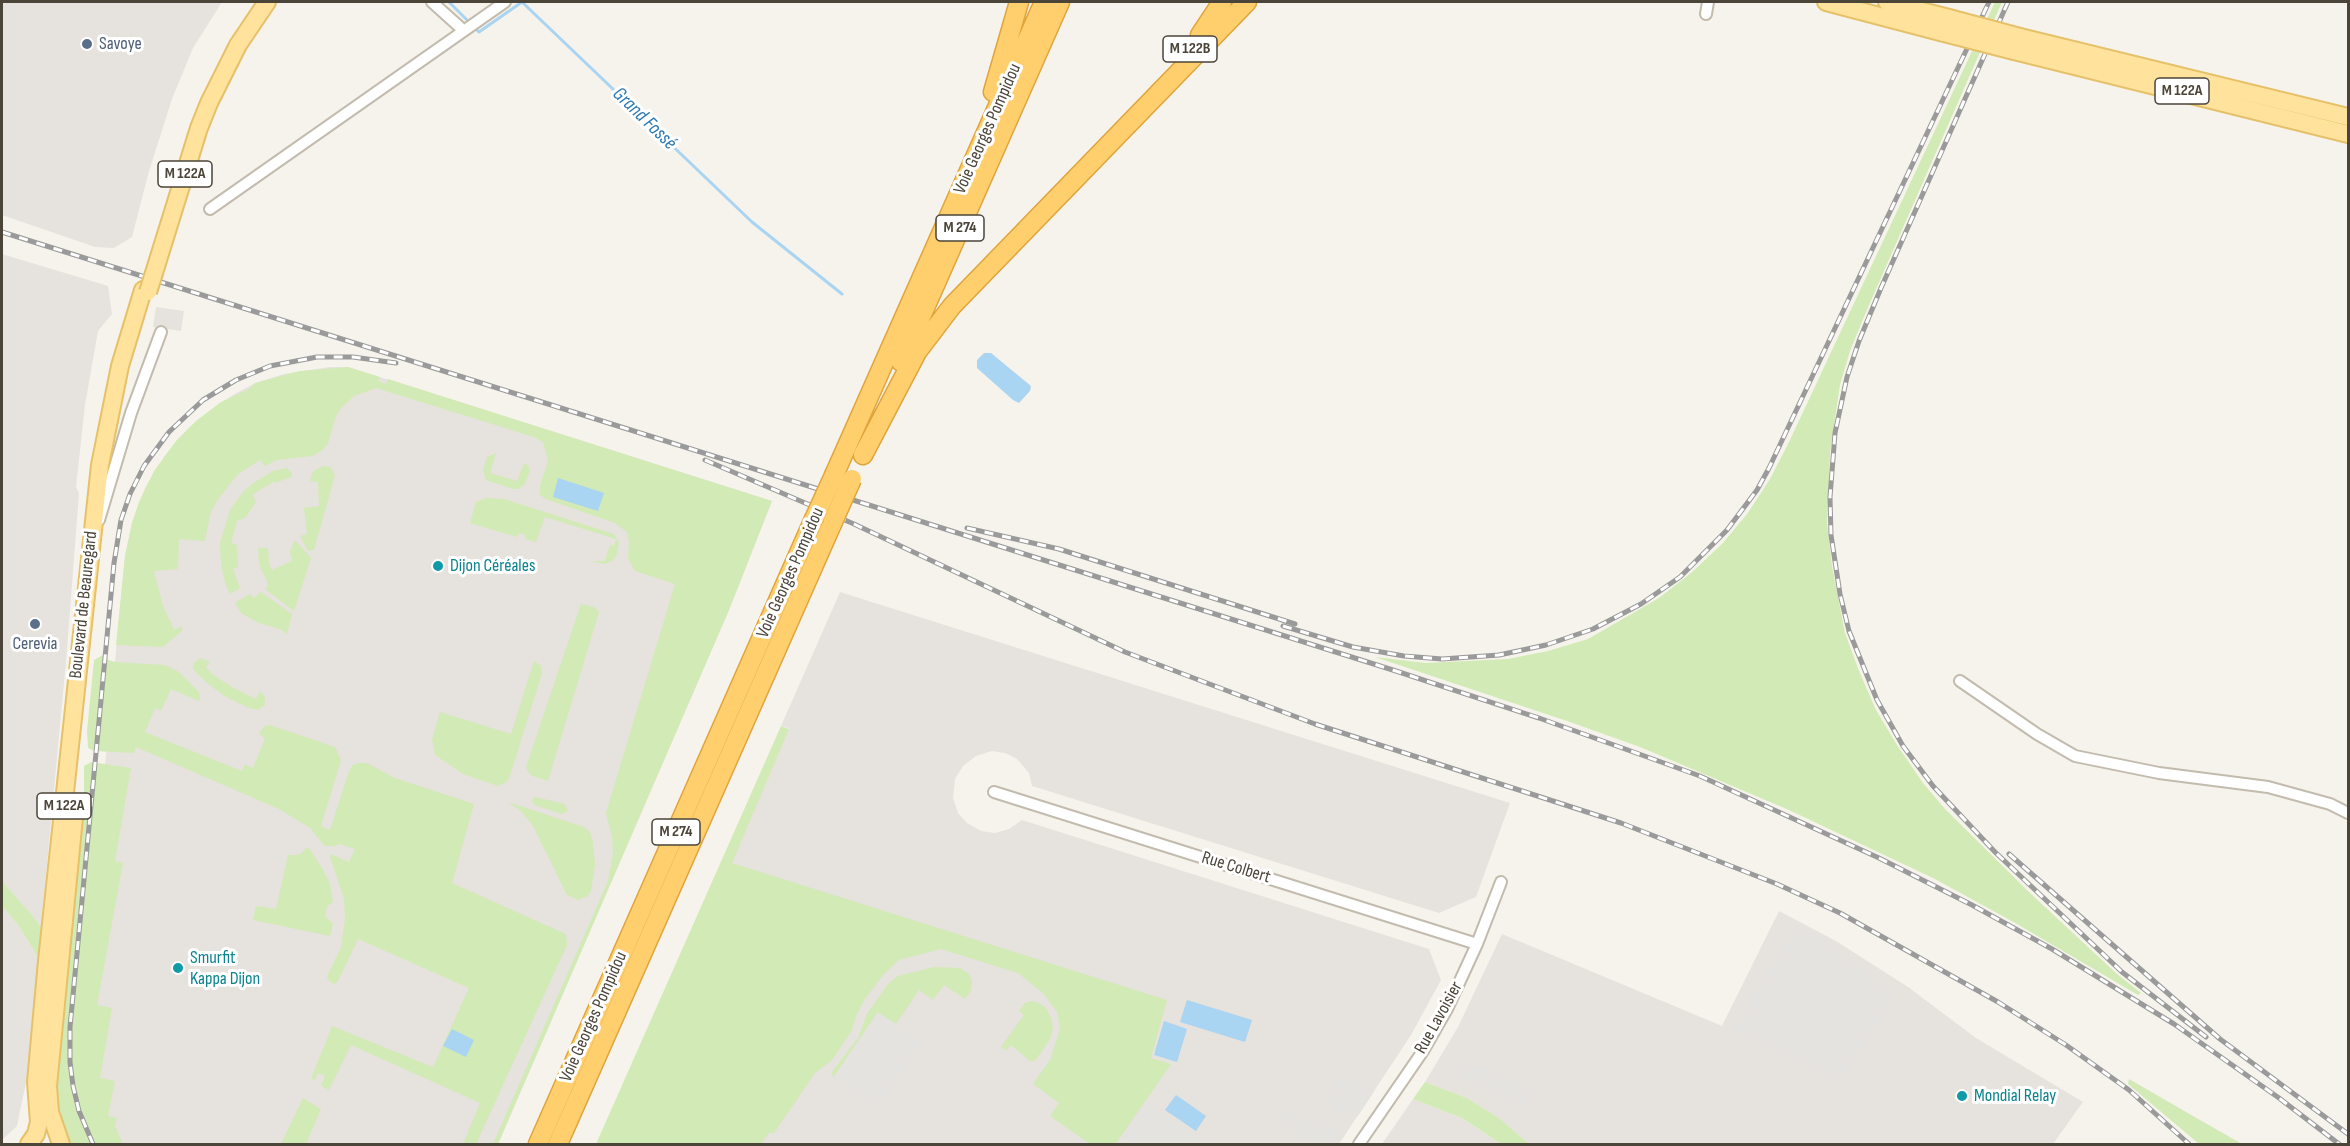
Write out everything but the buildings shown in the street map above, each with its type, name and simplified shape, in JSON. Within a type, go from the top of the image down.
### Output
[{"type":"highway","points":[[975,157],[1019,2]]},
{"type":"highway","name":"Voie Georges Pompidou","points":[[538,1144],[843,476],[975,157],[1044,2]]},
{"type":"highway","name":"Voie Georges Pompidou","points":[[843,476],[863,455],[892,381],[1060,2]]},
{"type":"highway","name":"M 122B","points":[[1156,94],[1222,2]]},
{"type":"highway","points":[[863,455],[913,360],[946,314],[1247,2]]},
{"type":"highway","name":"Voie Georges Pompidou","points":[[558,1144],[823,521]]},
{"type":"main road","name":"M 122A","points":[[217,78],[240,31],[260,2]]},
{"type":"main road","name":"M 122A","points":[[217,78],[267,2]]},
{"type":"main road","name":"M 122A","points":[[1826,2],[1947,26],[2349,134]]},
{"type":"main road","name":"M 122A","points":[[1887,2],[1947,26]]},
{"type":"main road","name":"M 122A","points":[[2017,44],[2349,117]]},
{"type":"main road","name":"Boulevard de Beauregard","points":[[61,1144],[50,1112],[48,1086],[91,648],[98,523],[113,421],[151,272],[217,78]]},
{"type":"main road","name":"Boulevard de Beauregard","points":[[30,1144],[39,1122],[36,1082],[47,961],[100,465],[120,366],[146,291]]},
{"type":"main road","points":[[30,1144],[52,1144]]},
{"type":"street","points":[[432,2],[463,30]]},
{"type":"street","points":[[210,209],[504,2]]},
{"type":"street","points":[[1704,2],[1706,14],[1708,2]]},
{"type":"street","points":[[98,523],[131,413],[161,332]]},
{"type":"street","points":[[1960,681],[2037,734],[2075,756],[2159,773],[2268,787],[2330,804],[2349,813]]},
{"type":"street","name":"Rue Colbert","points":[[994,792],[1477,944]]},
{"type":"street","name":"Rue Lavoisier","points":[[1359,1144],[1423,1051],[1447,1009],[1477,944],[1501,882]]},
{"type":"shaded area","points":[[2,2],[222,2],[193,48],[172,99],[149,171],[132,237],[114,248],[95,247],[2,215]]},
{"type":"shaded area","points":[[2,254],[108,286],[112,314],[98,331],[85,405],[76,487],[79,493],[66,662],[41,927],[2,881]]},
{"type":"shaded area","points":[[156,307],[184,311],[181,331],[153,327]]},
{"type":"shaded area","points":[[330,367],[348,367],[772,501],[729,610],[498,1144],[105,1144],[81,1017],[125,556],[132,523],[145,488],[164,457],[185,432],[208,412],[255,383],[284,374]]},
{"type":"shaded area","points":[[840,592],[1510,803],[1476,897],[1439,913],[1032,786],[1029,773],[1017,759],[1005,753],[992,751],[976,756],[963,766],[955,779],[953,798],[958,813],[967,823],[981,831],[995,833],[1009,829],[1022,820],[1429,949],[1441,980],[1411,1035],[1339,1144],[625,1144],[650,1050],[789,728],[781,726]]},
{"type":"shaded area","points":[[2,906],[18,925],[38,957],[27,1077],[17,1126],[2,1140]]},
{"type":"shaded area","points":[[1779,911],[1836,941],[1908,987],[1976,1038],[2083,1102],[2053,1144],[1529,1144],[1499,1118],[1467,1098],[1425,1082],[1458,1027],[1502,934],[1722,1026]]},
{"type":"shaded area","points":[[1800,927],[1826,941],[1895,996],[1839,1079],[1722,1026],[1732,1030],[1741,1019],[1750,1007],[1747,999]]},
{"type":"shaded area","points":[[878,1012],[920,1042],[876,1107],[833,1078]]},
{"type":"shaded area","points":[[1463,1064],[1487,1070],[1534,1089],[1526,1108],[1480,1089],[1455,1070]]},
{"type":"shaded area","points":[[1336,1074],[1375,1090],[1358,1116],[1349,1110],[1346,1117],[1331,1111],[1334,1105],[1327,1102]]},
{"type":"shaded area","points":[[1413,1099],[1462,1118],[1501,1144],[1382,1144]]},
{"type":"shaded area","points":[[1146,1100],[1210,1144],[1116,1144]]},
{"type":"shaded area","points":[[1283,1109],[1315,1123],[1317,1120],[1339,1130],[1330,1144],[1312,1144],[1276,1120]]},
{"type":"green space","points":[[1995,2],[2002,2],[1866,312],[1850,351],[1840,385],[1830,452],[1827,522],[1832,566],[1845,633],[1859,671],[1876,710],[1923,783],[1945,809],[2030,893],[2117,974],[2141,993],[2138,995],[1935,879],[1789,810],[1640,747],[1375,657],[1426,663],[1508,659],[1548,651],[1588,639],[1659,598],[1691,573],[1722,544],[1747,514],[1770,479],[1789,442]]},
{"type":"green space","points":[[348,367],[380,377],[378,381],[386,384],[388,379],[772,501],[729,610],[498,1144],[493,1144],[608,881],[613,854],[612,836],[606,813],[675,584],[635,571],[628,559],[627,532],[615,523],[540,495],[540,486],[548,461],[543,442],[534,437],[376,388],[354,396],[342,407],[336,416],[328,443],[322,451],[312,456],[277,460],[265,466],[260,460],[237,475],[216,502],[210,515],[205,541],[179,539],[178,569],[154,571],[163,606],[174,630],[182,626],[182,631],[163,647],[116,645],[125,556],[132,523],[154,471],[176,441],[196,421],[221,402],[249,389],[255,383],[300,371]]},
{"type":"green space","points":[[496,453],[490,473],[517,481],[524,463],[530,470],[525,484],[518,489],[513,489],[486,480],[483,470],[487,457]]},
{"type":"green space","points":[[324,466],[330,467],[335,475],[314,550],[308,551],[300,536],[307,534],[304,508],[319,506],[318,482],[310,481],[315,470]]},
{"type":"green space","points":[[287,468],[292,473],[291,477],[273,482],[255,493],[253,496],[256,502],[245,518],[237,521],[231,543],[237,545],[238,567],[233,569],[240,588],[230,594],[221,564],[220,543],[230,510],[243,492],[255,482],[273,471]]},
{"type":"green space","points":[[486,498],[504,499],[614,534],[619,543],[617,554],[613,560],[605,564],[591,561],[605,561],[610,545],[614,546],[616,539],[545,517],[536,542],[525,539],[526,535],[519,533],[517,537],[470,523],[476,502]]},
{"type":"green space","points":[[295,540],[311,558],[294,611],[265,589],[268,587],[267,581],[261,569],[258,548],[268,548],[269,564],[272,570],[292,561],[290,551]]},
{"type":"green space","points":[[261,592],[292,614],[287,634],[241,613],[235,603],[250,594],[254,598]]},
{"type":"green space","points":[[581,604],[594,607],[599,612],[548,781],[530,775],[526,767]]},
{"type":"green space","points":[[103,655],[106,659],[115,662],[165,665],[179,672],[199,692],[199,701],[171,689],[161,711],[155,708],[145,732],[242,771],[245,764],[253,768],[265,739],[259,733],[265,726],[270,725],[335,747],[341,760],[321,826],[330,830],[349,771],[353,765],[358,763],[367,763],[395,778],[474,804],[452,883],[566,934],[567,945],[476,1144],[463,1144],[480,1103],[351,1045],[329,1090],[321,1086],[325,1076],[318,1073],[315,1080],[311,1079],[332,1026],[433,1067],[469,988],[358,939],[338,981],[334,984],[329,981],[327,977],[341,947],[345,919],[344,899],[330,857],[331,854],[349,862],[355,849],[340,844],[325,846],[310,828],[279,809],[136,747],[134,753],[94,751],[88,748],[87,731],[94,660]]},
{"type":"green space","points":[[201,658],[210,662],[206,667],[212,674],[232,687],[256,699],[260,691],[265,697],[265,705],[258,710],[226,697],[193,669],[194,663]]},
{"type":"green space","points":[[534,661],[541,666],[542,673],[509,779],[505,783],[498,786],[463,774],[435,755],[432,739],[440,712],[511,734]]},
{"type":"green space","points":[[781,726],[789,729],[732,863],[1167,1000],[1151,1058],[1171,1064],[1116,1144],[1090,1144],[1050,1116],[1059,1103],[1033,1084],[1050,1060],[1060,1029],[1057,1012],[1043,993],[1018,973],[941,949],[899,960],[883,975],[865,999],[852,1030],[832,1060],[815,1073],[774,1133],[769,1133],[761,1144],[596,1144]]},
{"type":"green space","points":[[91,762],[131,768],[115,861],[123,863],[97,1005],[112,1008],[100,1078],[115,1081],[108,1116],[117,1118],[115,1126],[123,1144],[70,1144],[57,1119],[55,1071],[84,811],[84,766]]},
{"type":"green space","points":[[535,797],[565,804],[568,811],[561,814],[535,805],[532,801]]},
{"type":"green space","points":[[508,802],[584,827],[590,832],[595,864],[591,891],[588,896],[578,900],[567,895],[533,826],[521,811]]},
{"type":"green space","points":[[308,847],[330,884],[333,902],[327,906],[325,916],[333,924],[330,936],[253,920],[256,906],[276,909],[288,855],[299,855]]},
{"type":"green space","points":[[2,881],[41,927],[38,957],[18,925],[2,906]]},
{"type":"green space","points":[[934,967],[960,968],[969,974],[972,981],[971,990],[965,999],[944,985],[933,1000],[919,990],[896,1024],[878,1013],[833,1078],[832,1072],[858,1038],[867,1014],[888,984],[898,976]]},
{"type":"green space","points":[[1031,1001],[1046,1008],[1053,1028],[1050,1039],[1035,1061],[1030,1061],[1011,1045],[1007,1050],[1001,1047],[1024,1015],[1019,1011],[1025,1003]]},
{"type":"green space","points":[[2129,1079],[2242,1144],[2199,1144],[2128,1084]]},
{"type":"green space","points":[[1425,1082],[1467,1098],[1499,1118],[1529,1144],[1501,1144],[1462,1118],[1413,1099]]},
{"type":"green space","points":[[303,1098],[321,1109],[306,1144],[281,1144]]},
{"type":"water","points":[[984,353],[991,353],[1031,386],[1030,391],[1019,403],[977,368],[977,360]]},
{"type":"water","points":[[558,478],[604,493],[598,511],[553,497]]},
{"type":"water","points":[[1187,1000],[1252,1020],[1245,1042],[1180,1022]]},
{"type":"water","points":[[1164,1021],[1187,1029],[1177,1062],[1154,1055]]},
{"type":"water","points":[[452,1029],[474,1040],[466,1057],[443,1046]]},
{"type":"water","points":[[1176,1095],[1206,1116],[1196,1131],[1165,1110]]},
{"type":"waterway","name":"Grand Fossé","points":[[449,2],[479,32],[522,2],[752,222],[842,294]]},
{"type":"railway","points":[[1283,626],[1353,647],[1404,656],[1442,659],[1499,655],[1546,645],[1593,629],[1641,604],[1680,577],[1727,530],[1757,490],[1769,468],[1989,2]]},
{"type":"railway","points":[[2008,2],[1881,288],[1847,377],[1835,433],[1830,497],[1831,535],[1840,594],[1849,631],[1877,700],[1903,746],[1933,786],[1995,852],[2122,972],[2206,1037]]},
{"type":"railway","points":[[2,232],[1396,671],[1539,718],[1700,776],[1879,858],[2052,949],[2174,1024],[2279,1098],[2339,1144]]},
{"type":"railway","points":[[93,1144],[79,1111],[73,1086],[70,1027],[114,563],[121,520],[130,494],[144,466],[169,432],[203,400],[236,380],[270,366],[317,357],[353,357],[396,363]]},
{"type":"railway","points":[[705,460],[854,524],[1125,652],[1315,724],[1621,823],[1777,884],[1840,913],[1998,1002],[2066,1045],[2129,1090],[2189,1144]]},
{"type":"railway","points":[[967,528],[1059,549],[1295,624]]},
{"type":"railway","points":[[2009,854],[2220,1039],[2348,1134]]},
{"type":"place","name":"Savoye","points":[[87,44]]},
{"type":"place","name":"Dijon Céréales","points":[[438,566]]},
{"type":"place","name":"Cerevia","points":[[35,624]]},
{"type":"place","name":"Smurfit Kappa Dijon","points":[[178,968]]},
{"type":"place","name":"Mondial Relay","points":[[1962,1096]]}]
